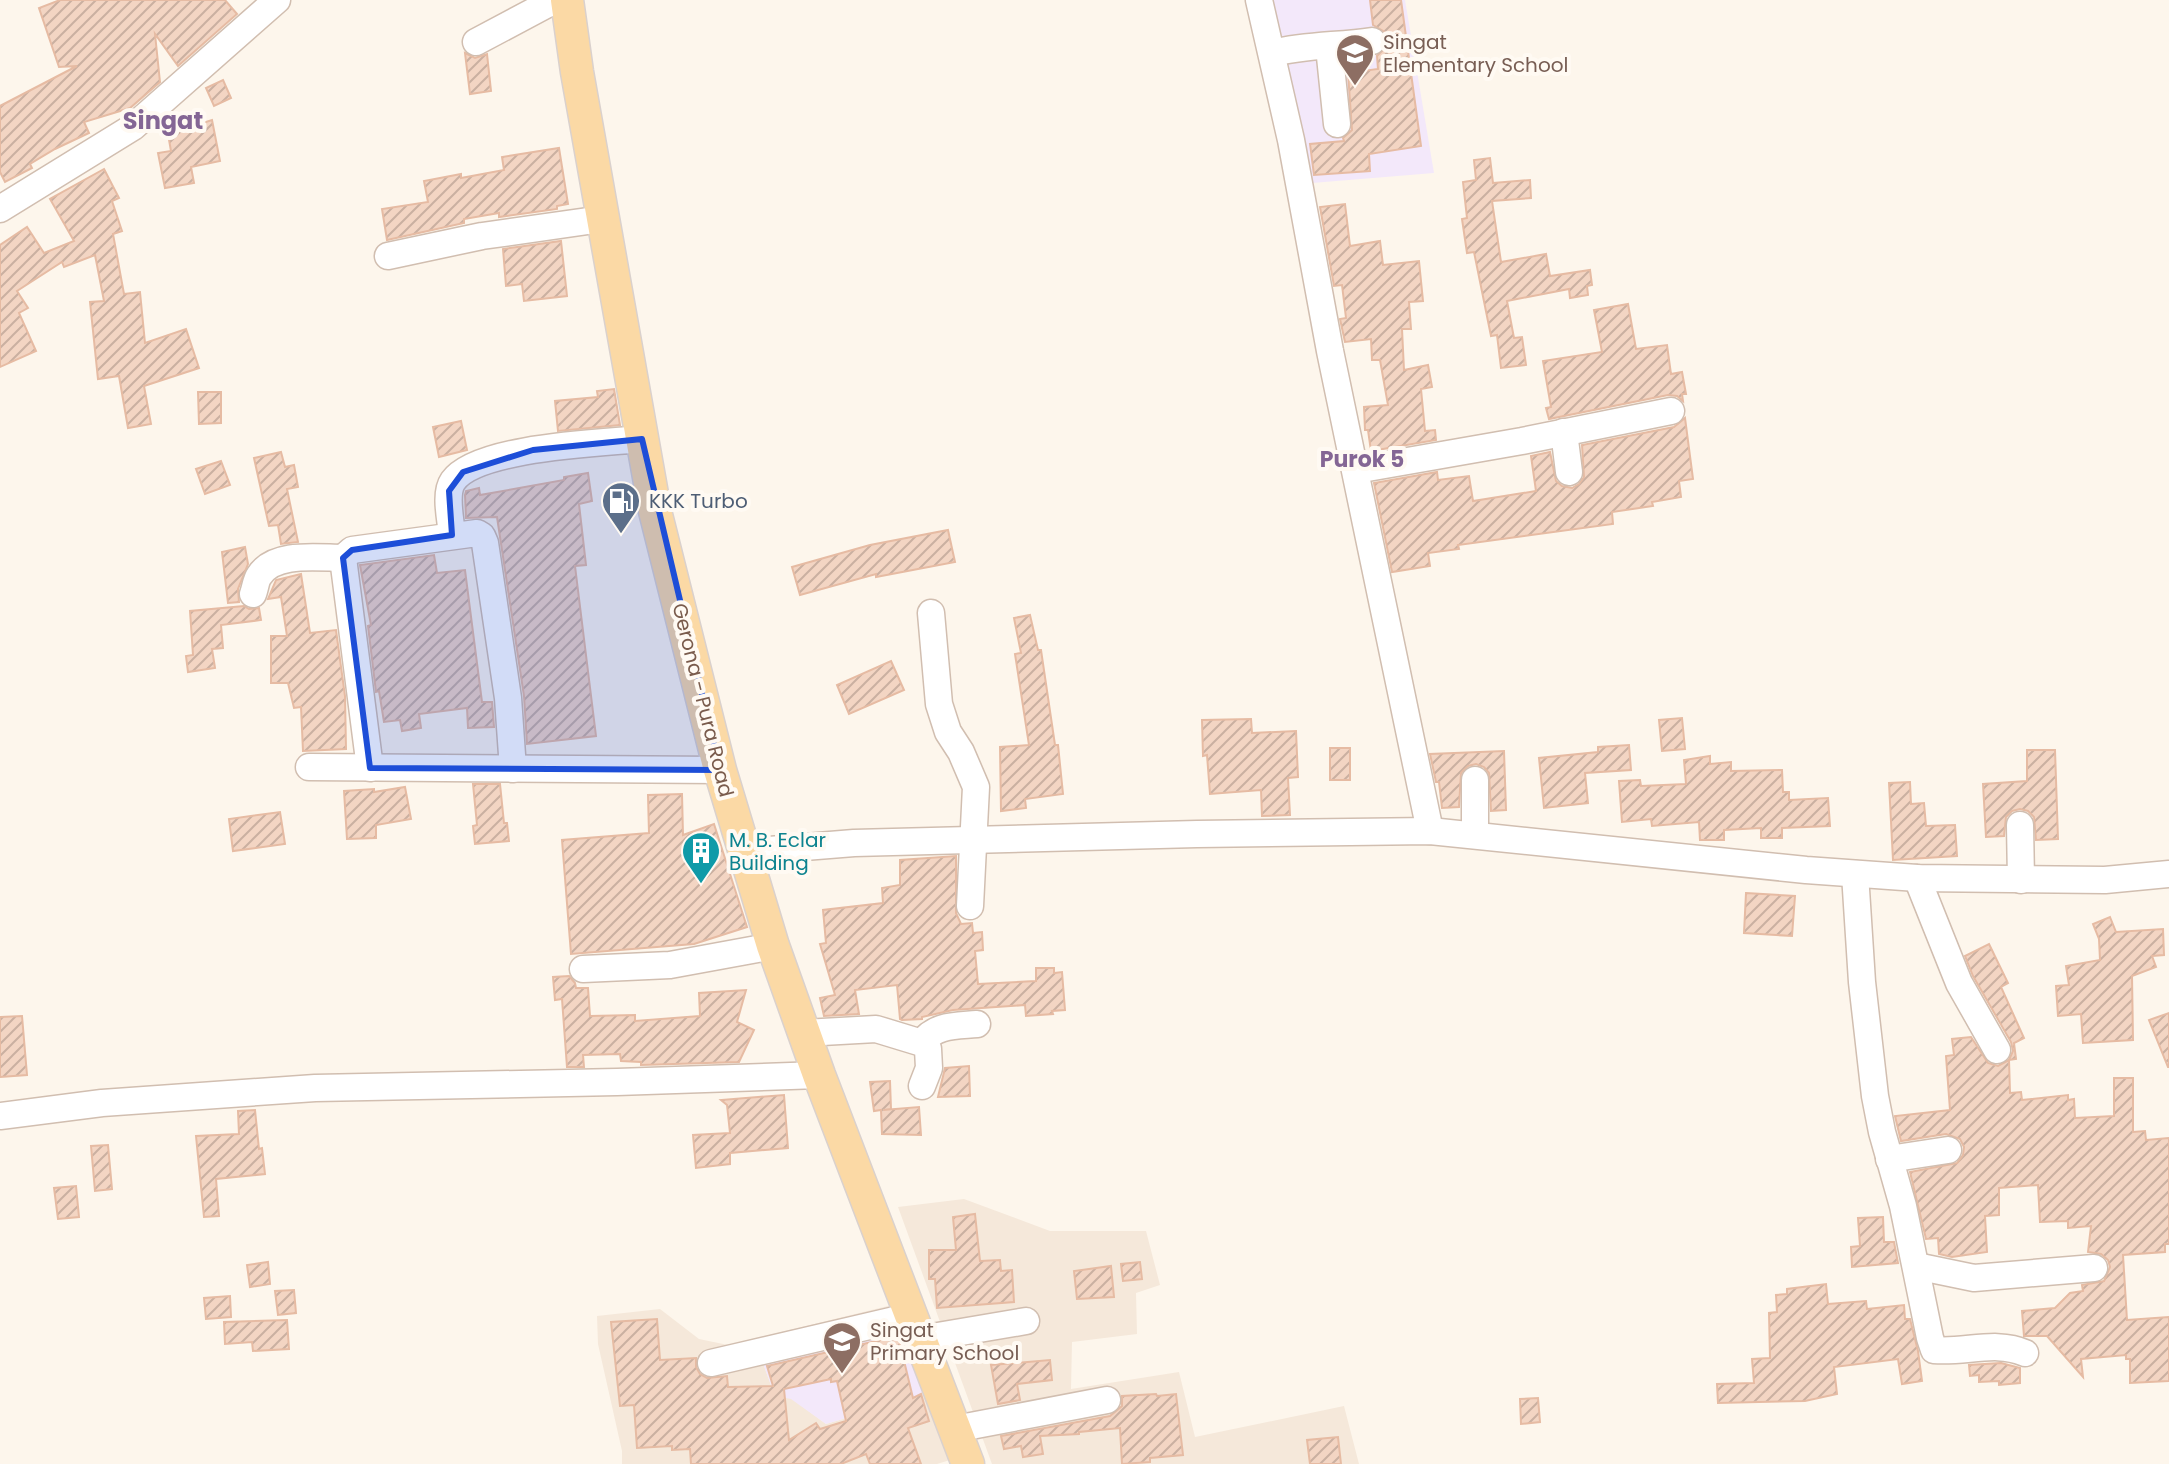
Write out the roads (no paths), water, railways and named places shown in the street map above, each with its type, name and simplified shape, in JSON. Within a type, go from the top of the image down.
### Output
[{"type":"main road","name":"Gerona - Pura Road","points":[[567,0],[602,219],[655,511],[720,770],[773,946],[819,1075],[968,1464]]},
{"type":"street","points":[[0,209],[133,127],[277,0]]},
{"type":"street","points":[[476,42],[555,0]]},
{"type":"street","points":[[1259,0],[1307,215],[1330,351],[1430,831]]},
{"type":"street","points":[[1272,53],[1297,47],[1329,47],[1372,41]]},
{"type":"street","points":[[1329,47],[1337,124]]},
{"type":"street","points":[[388,256],[482,236],[602,219]]},
{"type":"street","points":[[1356,470],[1671,411]]},
{"type":"street","points":[[1564,432],[1569,472]]},
{"type":"street","points":[[452,535],[449,491],[453,481],[463,472],[496,459],[533,450],[642,439]]},
{"type":"street","points":[[253,594],[259,576],[273,564],[289,559],[343,558],[352,550],[452,535],[477,533],[482,536],[508,698],[513,769]]},
{"type":"street","points":[[343,558],[370,768]]},
{"type":"street","points":[[931,613],[939,704],[948,732],[961,752],[976,787],[970,906]]},
{"type":"street","points":[[309,767],[720,770]]},
{"type":"street","points":[[1475,780],[1475,835]]},
{"type":"street","points":[[2020,825],[2021,880]]},
{"type":"street","points":[[743,852],[854,843],[1430,831],[1917,878],[2105,880],[2169,874]]},
{"type":"street","points":[[1855,874],[1875,1096],[1934,1350],[1952,1352],[2003,1346],[2025,1353]]},
{"type":"street","points":[[1917,878],[1959,983],[1997,1050]]},
{"type":"street","points":[[583,969],[670,965],[773,946]]},
{"type":"street","points":[[922,1043],[936,1029],[977,1024]]},
{"type":"street","points":[[804,1033],[876,1029],[922,1043],[928,1049],[929,1068],[922,1086]]},
{"type":"street","points":[[0,1116],[102,1103],[315,1088],[819,1075]]},
{"type":"street","points":[[1889,1159],[1948,1150]]},
{"type":"street","points":[[1916,1266],[1974,1278],[2094,1268]]},
{"type":"street","points":[[711,1363],[916,1327],[1026,1321]]},
{"type":"street","points":[[955,1429],[1107,1400]]},
{"type":"place","name":"Singat Elementary School","points":[[1355,87]]},
{"type":"place","name":"KKK Turbo","points":[[621,535]]},
{"type":"place","name":"M. B. Eclar Building","points":[[701,885]]},
{"type":"place","name":"Singat Primary School","points":[[842,1375]]},
{"type":"district","name":"Singat","points":[[163,121]]},
{"type":"district","name":"Purok 5","points":[[1362,459]]}]
